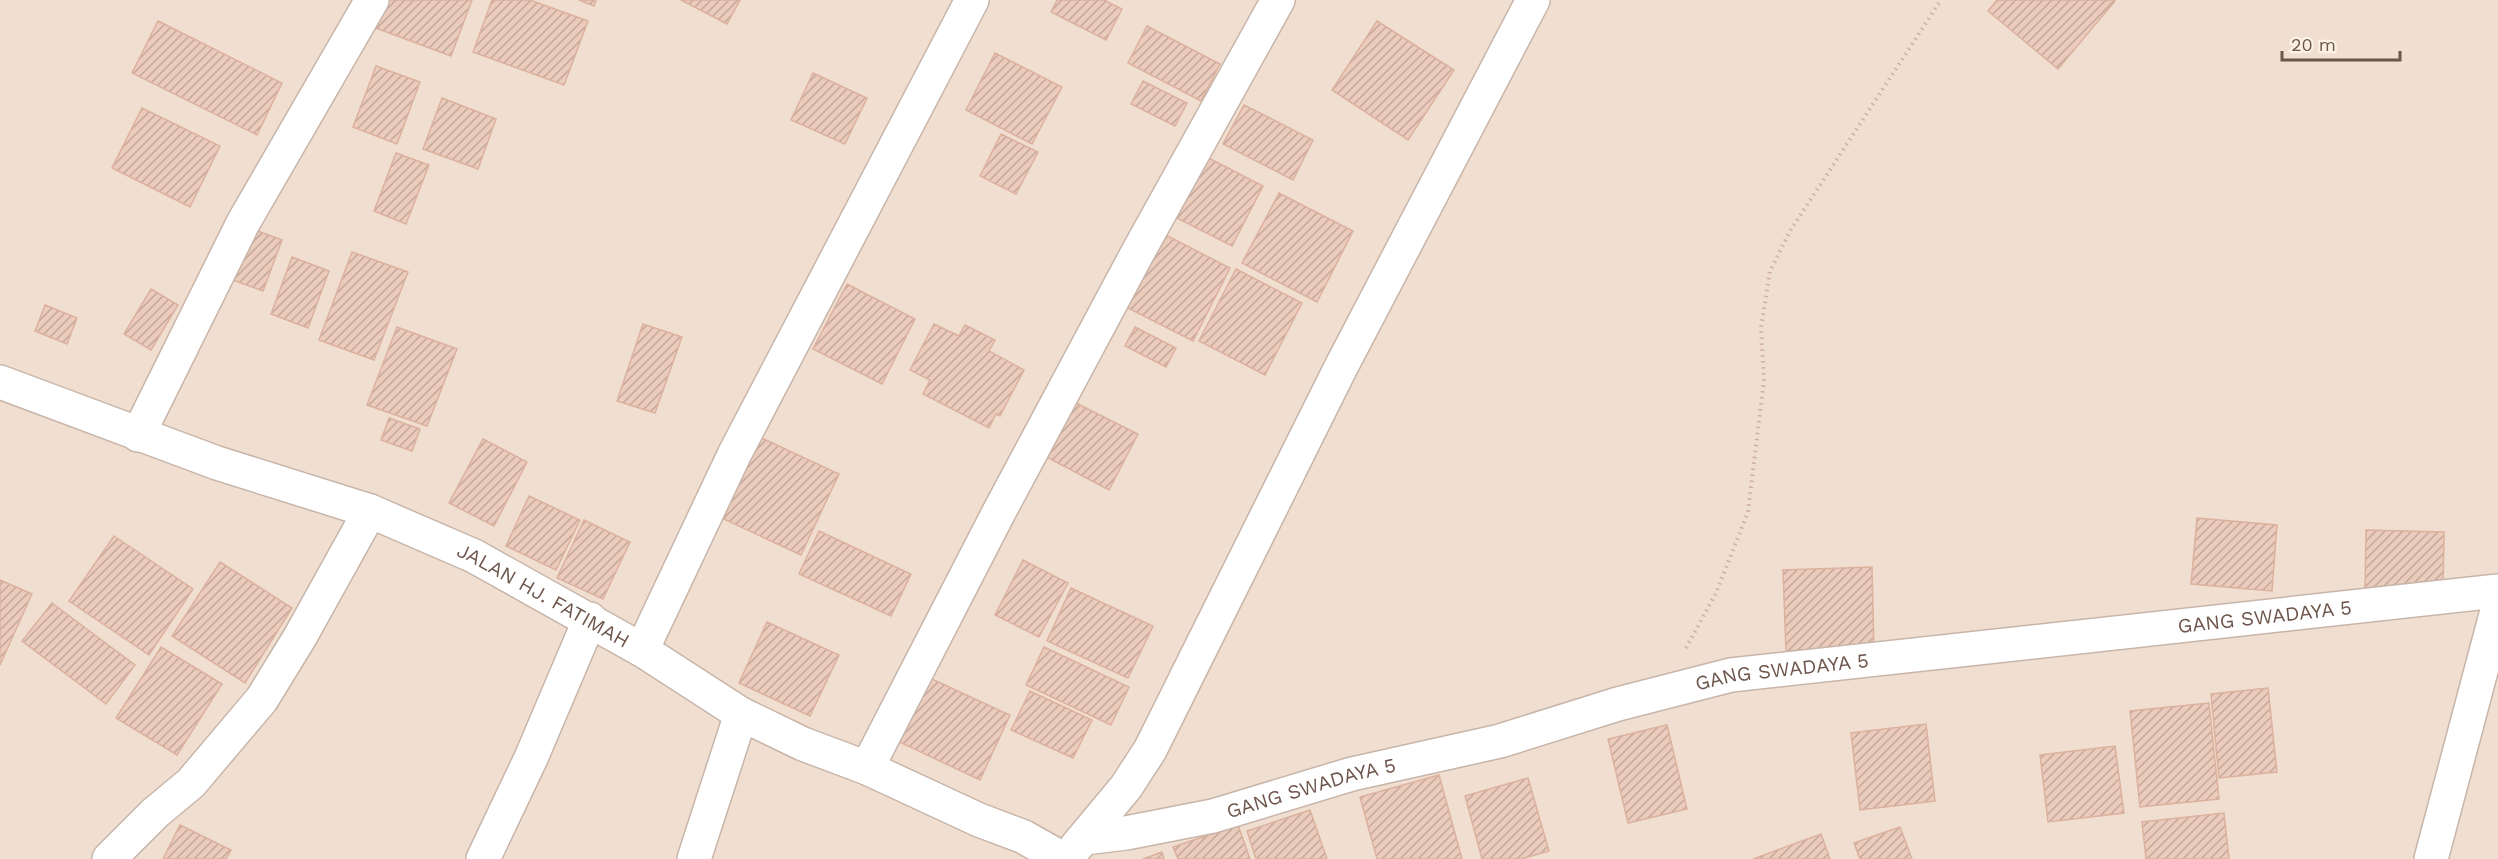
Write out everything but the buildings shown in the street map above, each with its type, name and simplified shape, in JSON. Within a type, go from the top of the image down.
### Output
[{"type":"street","points":[[138,435],[243,223],[372,0]]},
{"type":"street","points":[[642,650],[734,455],[972,0]]},
{"type":"street","points":[[867,768],[999,512],[1132,262],[1278,0]]},
{"type":"street","points":[[1071,852],[1126,787],[1150,750],[1341,367],[1533,0]]},
{"type":"street","name":"JALAN HJ. FATIMAH","points":[[0,382],[217,463],[370,511],[474,556],[590,619],[741,714],[803,744],[867,768],[980,820],[1071,852]]},
{"type":"street","points":[[109,859],[155,813],[191,783],[262,699],[300,638],[370,511]]},
{"type":"street","name":"GANG SWADAYA 5","points":[[1071,852],[1126,833],[1213,816],[1352,774],[1500,741],[1618,704],[1731,675],[2498,591]]},
{"type":"street","points":[[2431,859],[2498,607]]},
{"type":"street","points":[[483,859],[531,758],[590,619]]},
{"type":"street","points":[[694,859],[741,714]]},
{"type":"path","points":[[1682,655],[1716,593],[1748,512],[1764,380],[1761,328],[1770,271],[1790,231],[1941,0]]},
{"type":"shaded area","points":[[0,0],[2498,0],[2498,859],[0,859]]}]
